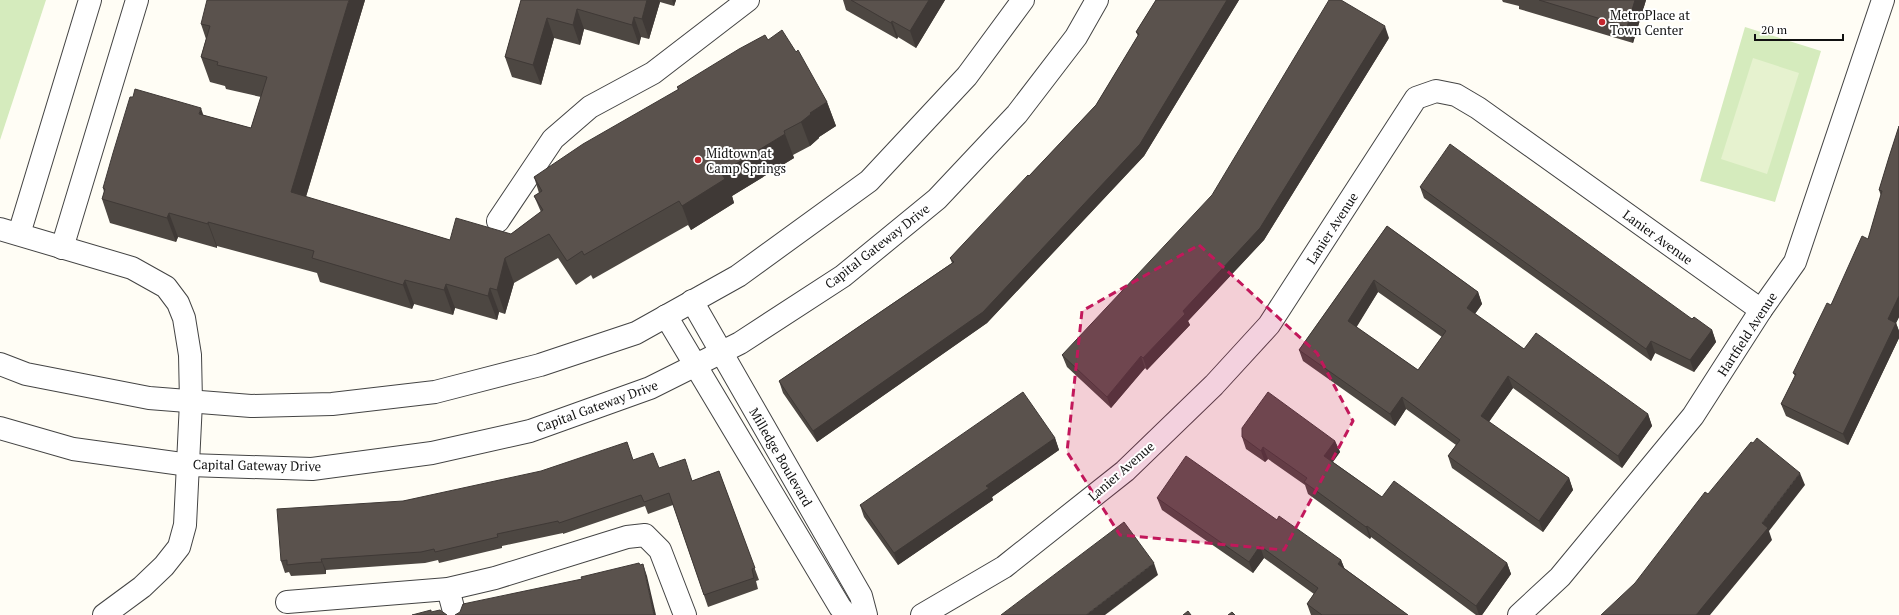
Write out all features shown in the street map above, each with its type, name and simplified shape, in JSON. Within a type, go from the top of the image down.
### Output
[{"type":"street","points":[[90,0],[9,232],[132,268],[166,287],[178,303],[184,318],[190,354],[191,402],[189,465],[185,525],[179,547],[164,566],[142,587],[104,615]]},
{"type":"street","points":[[62,248],[137,0]]},
{"type":"street","points":[[498,221],[553,139],[590,107],[653,73],[748,0]]},
{"type":"street","points":[[0,364],[26,374],[148,398],[251,406],[332,404],[435,392],[540,365],[636,333],[738,276],[869,181],[967,76],[1023,0]]},
{"type":"street","name":"Capital Gateway Drive","points":[[0,428],[73,449],[189,465],[312,469],[432,453],[530,431],[650,388],[740,343],[843,276],[937,199],[1018,114],[1076,36],[1097,0]]},
{"type":"street","name":"Hartfield Avenue","points":[[1519,615],[1560,577],[1693,416],[1761,310],[1795,262],[1883,0]]},
{"type":"street","name":"Lanier Avenue","points":[[922,615],[1004,567],[1125,471],[1214,385],[1269,325],[1416,98],[1436,90],[1456,95],[1478,108],[1761,310]]},
{"type":"street","name":"Milledge Boulevard","points":[[692,301],[861,596],[866,615]]},
{"type":"street","name":"Milledge Boulevard","points":[[666,316],[840,607],[847,615]]},
{"type":"street","points":[[287,602],[448,589],[496,578],[627,537],[645,534],[660,550],[685,615]]},
{"type":"street","points":[[448,589],[455,615]]},
{"type":"highlighted area","points":[[1199,245],[1317,353],[1353,421],[1284,550],[1120,535],[1067,452],[1082,311]]},
{"type":"green space","points":[[0,0],[46,0],[0,140]]},
{"type":"green space","points":[[1745,27],[1821,51],[1775,202],[1700,181]]},
{"type":"green space","points":[[1753,58],[1799,73],[1767,174],[1721,159]]},
{"type":"building","name":"Midtown at Camp Springs","points":[[207,0],[349,0],[291,192],[450,240],[456,218],[511,234],[543,210],[534,196],[542,191],[534,177],[583,144],[679,89],[677,87],[765,35],[768,40],[782,30],[796,52],[798,50],[827,102],[810,113],[811,114],[801,122],[784,131],[785,134],[721,173],[725,179],[682,206],[679,201],[584,255],[582,251],[567,261],[549,234],[505,258],[497,290],[490,288],[488,296],[446,284],[444,290],[405,280],[403,285],[312,258],[314,251],[169,213],[167,218],[102,199],[105,189],[103,188],[113,153],[130,97],[133,97],[135,89],[201,108],[199,114],[251,128],[267,77],[217,65],[218,62],[201,57],[210,26],[201,24]]},
{"type":"building","points":[[521,0],[647,0],[642,19],[634,17],[632,25],[577,9],[573,25],[547,18],[533,65],[505,57]]},
{"type":"building","points":[[851,0],[929,0],[910,31],[892,21],[891,23]]},
{"type":"building","points":[[1156,0],[1227,0],[1140,144],[983,312],[813,431],[779,381],[954,262],[950,258],[1096,105],[1139,34],[1136,32]]},
{"type":"building","points":[[1329,0],[1341,0],[1385,26],[1260,228],[1183,311],[1185,314],[1143,358],[1141,356],[1107,397],[1062,355],[1212,195]]},
{"type":"building","points":[[1539,0],[1635,0],[1627,27]]},
{"type":"building","points":[[1899,126],[1899,296],[1888,319],[1896,323],[1843,434],[1781,404],[1796,374],[1793,373],[1827,303],[1831,305],[1862,236],[1868,239],[1882,191],[1879,190]]},
{"type":"building","points":[[1450,144],[1692,319],[1694,317],[1712,330],[1690,360],[1651,341],[1646,349],[1420,187]]},
{"type":"building","points":[[1387,226],[1478,292],[1467,308],[1524,349],[1536,333],[1648,414],[1618,456],[1508,376],[1481,416],[1569,478],[1539,521],[1448,456],[1460,440],[1402,397],[1390,414],[1299,350]],"holes":[[[1374,280],[1446,331],[1418,370],[1348,321]]]},
{"type":"building","points":[[1023,392],[1055,438],[986,486],[989,488],[894,553],[860,505]]},
{"type":"building","points":[[1268,392],[1335,441],[1324,456],[1382,497],[1394,481],[1507,563],[1476,606],[1304,482],[1307,478],[1263,447],[1261,451],[1242,437],[1242,428]]},
{"type":"building","points":[[1757,438],[1800,473],[1762,523],[1768,528],[1696,615],[1601,615],[1635,583],[1705,492],[1708,494],[1751,442],[1753,443]]},
{"type":"building","points":[[627,442],[633,460],[653,453],[659,468],[685,459],[692,481],[719,471],[755,568],[752,569],[754,578],[704,595],[669,493],[644,502],[641,495],[559,523],[558,521],[497,534],[498,537],[435,552],[434,549],[421,552],[321,559],[322,562],[287,565],[287,560],[281,561],[277,509],[403,501],[541,471]]},
{"type":"building","points":[[1186,456],[1277,520],[1279,516],[1341,560],[1338,564],[1408,615],[1322,615],[1307,604],[1318,588],[1260,546],[1249,562],[1157,498]]},
{"type":"building","points":[[1124,522],[1154,563],[1086,615],[1001,615]]},
{"type":"building","points":[[639,563],[640,565],[643,564],[654,615],[455,615],[460,612],[463,604],[582,579],[581,577]]},
{"type":"building","points":[[431,610],[431,612],[440,610],[447,615],[412,615]]},
{"type":"building","points":[[1188,611],[1191,615],[1183,615]]},
{"type":"building","points":[[1232,612],[1235,615],[1228,615]]},
{"type":"place","name":"MetroPlace at Town Center","points":[[1602,22]]},
{"type":"place","name":"Midtown at Camp Springs","points":[[698,160]]}]
